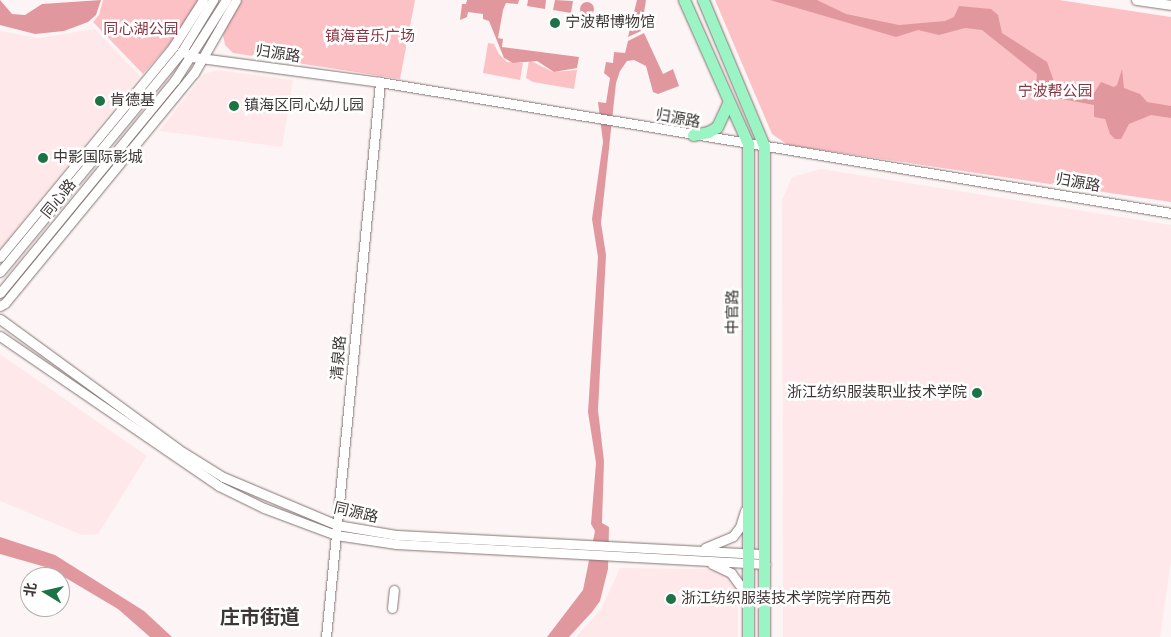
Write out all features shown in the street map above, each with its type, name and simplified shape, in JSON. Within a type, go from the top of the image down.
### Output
[{"type":"main road","name":"中官路","points":[[684,0],[728,103],[748,144],[748,637]]},
{"type":"main road","name":"中官路","points":[[703,0],[764,146],[764,637]]},
{"type":"main road","points":[[693,135],[708,132],[717,127],[728,103]]},
{"type":"street","points":[[0,257],[173,47],[203,0]]},
{"type":"street","name":"同心路","points":[[0,272],[182,51],[213,0]]},
{"type":"street","name":"同心路","points":[[0,293],[193,57],[226,0]]},
{"type":"street","points":[[0,306],[6,303],[204,58],[236,0]]},
{"type":"street","points":[[1136,0],[1171,5]]},
{"type":"street","name":"归源路","points":[[182,51],[193,57],[380,82],[1171,213]]},
{"type":"street","name":"清泉路","points":[[326,637],[380,82]]},
{"type":"street","name":"同源路","points":[[0,320],[178,449],[223,477],[337,524],[396,535],[697,550],[765,559]]},
{"type":"street","name":"同源路","points":[[0,336],[218,486],[264,508],[336,535],[396,544],[697,560],[749,558]]},
{"type":"street","points":[[697,550],[726,541],[733,536],[740,527],[748,498]]},
{"type":"street","points":[[697,560],[719,566],[731,573],[740,582],[748,600]]},
{"type":"street","points":[[392,608],[394,590]]},
{"type":"shaded area","points":[[0,0],[12,14],[25,15],[42,4],[101,0],[96,15],[88,22],[64,31],[35,34],[0,25]]},
{"type":"shaded area","points":[[467,0],[519,0],[518,4],[506,3],[503,10],[498,38],[503,39],[502,47],[579,57],[577,68],[554,72],[537,61],[513,63],[504,58],[489,21],[483,19],[483,14],[468,12],[467,17],[460,20],[462,4],[466,4]]},
{"type":"shaded area","points":[[528,0],[546,0],[545,9],[527,6]]},
{"type":"shaded area","points":[[555,0],[573,1],[571,13],[553,10]]},
{"type":"shaded area","points":[[637,0],[646,0],[641,31],[628,37]]},
{"type":"shaded area","points":[[770,0],[817,0],[846,14],[899,25],[945,21],[954,17],[959,6],[991,9],[998,15],[1002,33],[1047,62],[1056,87],[1094,93],[1101,82],[1114,87],[1117,85],[1122,69],[1124,88],[1140,94],[1147,102],[1171,106],[1171,118],[1151,115],[1129,124],[1121,139],[1115,139],[1110,134],[1105,119],[1094,117],[1094,105],[1035,94],[1037,74],[982,30],[965,28],[939,35],[918,30],[896,37]]},
{"type":"shaded area","points":[[584,2],[590,2],[594,9],[590,16],[584,16],[580,12],[580,6]]},
{"type":"shaded area","points":[[95,29],[140,76],[0,249],[0,31],[38,38]]},
{"type":"shaded area","points":[[644,33],[663,74],[673,69],[679,86],[658,94],[653,92],[646,66],[634,60],[627,61],[620,71],[616,83],[601,223],[606,255],[598,410],[604,461],[602,523],[609,527],[608,569],[600,601],[592,612],[569,637],[547,637],[583,590],[595,531],[591,524],[596,463],[588,412],[598,257],[592,219],[603,142],[598,102],[606,103],[610,78],[604,73],[606,62],[613,63],[614,52],[625,53],[628,41]]},
{"type":"shaded area","name":"镇海区同心幼儿园","points":[[218,70],[293,80],[282,147],[159,131],[204,74]]},
{"type":"shaded area","name":"浙江纺织服装职业技术学院","points":[[821,169],[1171,225],[1171,561],[1160,637],[783,637],[782,200],[792,177]]},
{"type":"shaded area","points":[[0,354],[147,456],[98,534],[82,535],[0,501]]},
{"type":"shaded area","points":[[0,537],[55,555],[144,611],[172,637],[150,637],[118,609],[70,580],[70,567],[46,567],[0,554]]},
{"type":"shaded area","name":"浙江纺织服装技术学院学府西苑","points":[[620,568],[709,569],[724,573],[738,588],[738,637],[576,637],[601,609]]},
{"type":"green space","name":"同心湖公园","points":[[103,0],[198,0],[179,33],[143,74],[93,22],[99,15]]},
{"type":"green space","name":"镇海音乐广场","points":[[239,0],[415,0],[400,79],[233,53],[225,45],[223,35]]},
{"type":"green space","name":"宁波帮公园","points":[[715,0],[1059,0],[1171,17],[1171,202],[788,145],[772,134]]},
{"type":"green space","points":[[488,43],[494,44],[499,54],[507,62],[523,63],[520,80],[483,73]]},
{"type":"green space","points":[[529,60],[553,72],[577,70],[574,89],[533,82],[526,78]]},
{"type":"place","name":"宁波帮博物馆","points":[[555,23]]},
{"type":"place","name":"肯德基","points":[[100,101]]},
{"type":"place","name":"镇海区同心幼儿园","points":[[234,106]]},
{"type":"place","name":"中影国际影城","points":[[43,158]]},
{"type":"place","name":"浙江纺织服装职业技术学院","points":[[977,393]]},
{"type":"place","name":"浙江纺织服装技术学院学府西苑","points":[[671,599]]},
{"type":"district","name":"庄市街道","points":[[260,617]]}]
